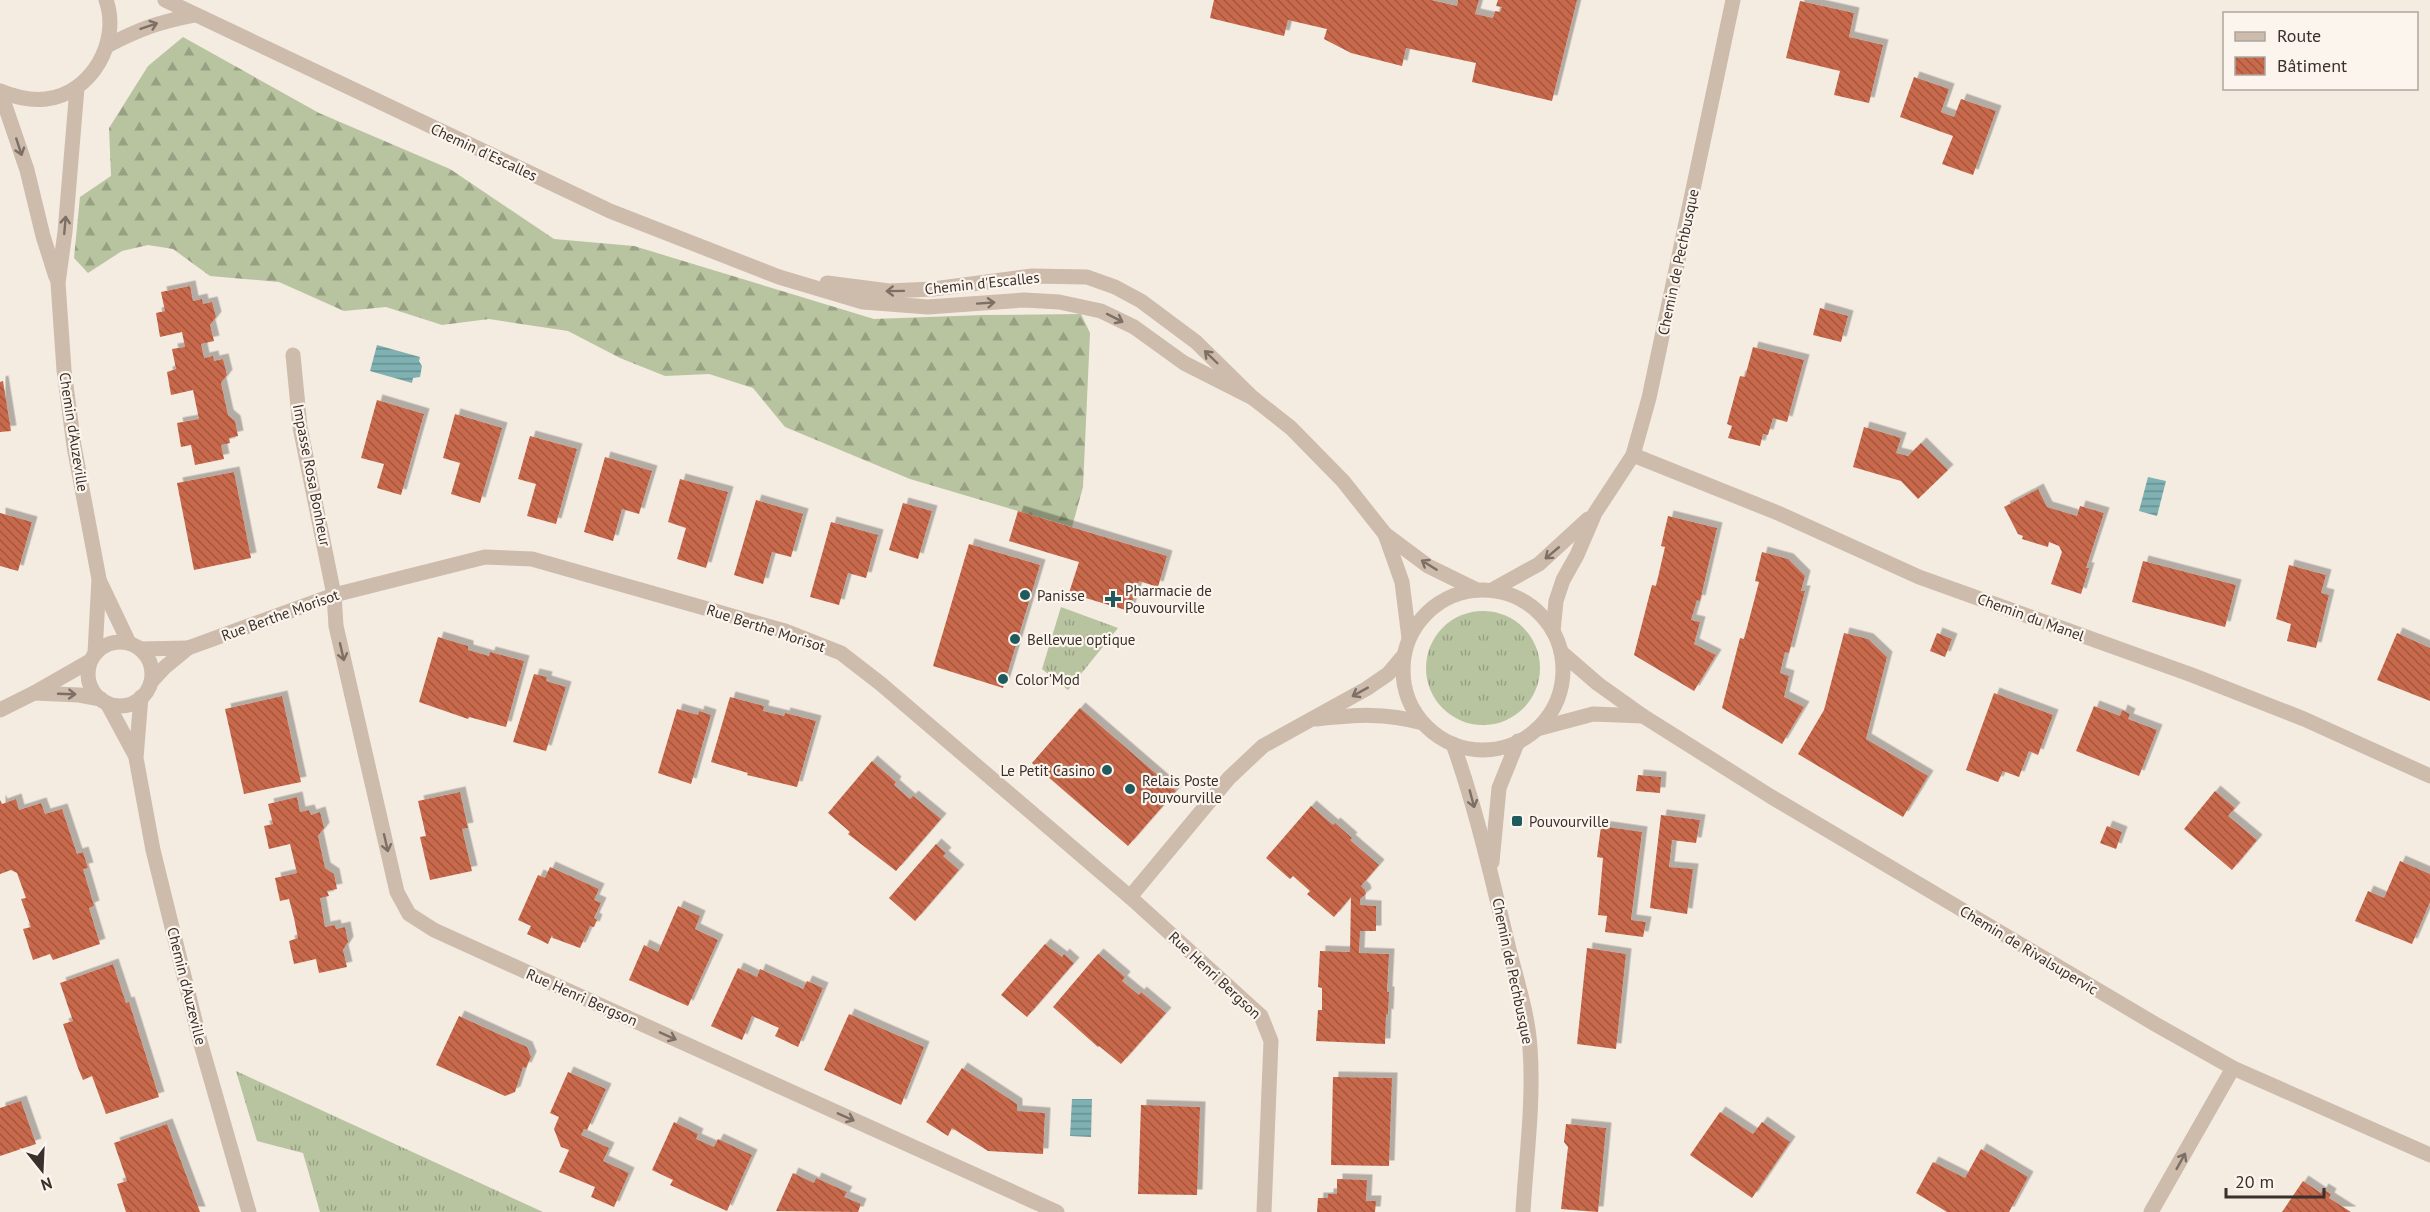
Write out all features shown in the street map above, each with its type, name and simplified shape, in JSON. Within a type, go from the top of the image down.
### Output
[{"type":"street","points":[[0,91],[24,99],[48,99],[77,88],[97,68],[107,46],[110,26],[106,0]]},
{"type":"street","name":"Chemin d'Escalles","points":[[165,0],[610,211],[779,276],[863,302],[928,308],[1024,300],[1059,302],[1101,311],[1134,327],[1184,363],[1253,398]]},
{"type":"street","name":"Chemin de Pechbusque","points":[[1553,630],[1556,601],[1563,580],[1577,555],[1595,513],[1633,455],[1649,398],[1733,0]]},
{"type":"street","points":[[107,46],[135,30],[195,15]]},
{"type":"street","name":"Chemin d'Auzeville","points":[[77,88],[73,113],[65,232],[58,283],[64,370],[74,446],[99,579],[93,657],[88,679],[91,687],[104,701],[136,758]]},
{"type":"street","name":"Chemin d'Auzeville","points":[[0,91],[27,170],[43,236],[58,283]]},
{"type":"street","name":"Chemin d'Escalles","points":[[779,276],[889,291],[933,289],[1032,276],[1088,277],[1115,287],[1141,301],[1196,342],[1253,398],[1291,428],[1318,454],[1385,534],[1428,566],[1485,590]]},
{"type":"street","name":"Impasse Rosa Bonheur","points":[[293,355],[300,427],[334,595]]},
{"type":"street","name":"Chemin du Manel","points":[[1633,455],[1778,513],[1919,577],[2192,675],[2304,719],[2430,776]]},
{"type":"street","name":"Chemin de Pechbusque","points":[[1485,590],[1539,564],[1595,513]]},
{"type":"street","name":"Chemin d'Escalles","points":[[1385,534],[1402,582],[1409,638]]},
{"type":"street","name":"Rue Berthe Morisot","points":[[151,682],[188,648],[334,595],[485,557],[532,560],[785,631],[841,653],[1130,897]]},
{"type":"street","name":"Chemin d'Auzeville","points":[[99,579],[134,646],[149,659],[152,668],[151,682],[141,697],[136,758],[153,850],[197,1030],[249,1212]]},
{"type":"street","points":[[1485,590],[1517,597],[1537,611],[1553,630],[1561,652],[1563,669],[1559,694],[1548,717],[1536,729],[1518,741],[1497,748],[1475,749],[1453,744],[1437,735],[1423,723],[1413,708],[1406,691],[1403,674],[1404,655],[1409,638],[1418,623],[1444,600],[1485,590]]},
{"type":"street","name":"Rue Henri Bergson","points":[[334,595],[336,626],[397,892],[409,914],[434,930],[1057,1212]]},
{"type":"street","points":[[0,710],[34,693],[93,657],[110,643],[134,646]]},
{"type":"street","name":"Rue Berthe Morisot","points":[[134,646],[188,648]]},
{"type":"street","name":"Chemin de Rivalsupervic","points":[[1561,652],[1598,684],[1643,716],[1770,796],[1894,871],[2233,1068],[2430,1155]]},
{"type":"street","points":[[1130,897],[1229,778],[1263,746],[1366,689],[1388,674],[1404,655]]},
{"type":"street","points":[[34,693],[79,695],[121,706],[130,704],[141,697]]},
{"type":"street","points":[[1307,720],[1370,714],[1399,716],[1423,723]]},
{"type":"street","name":"Chemin de Rivalsupervic","points":[[1536,729],[1593,714],[1643,716]]},
{"type":"street","name":"Chemin de Pechbusque","points":[[1491,874],[1499,788],[1518,741]]},
{"type":"street","name":"Chemin de Pechbusque","points":[[1453,744],[1470,790],[1526,1018],[1530,1047],[1530,1088],[1523,1212]]},
{"type":"street","name":"Rue Henri Bergson","points":[[1130,897],[1261,1016],[1271,1041],[1264,1212]]},
{"type":"street","points":[[2151,1212],[2233,1068]]},
{"type":"green space","points":[[183,37],[319,113],[450,169],[554,239],[634,246],[874,319],[1081,314],[1090,333],[1083,487],[1072,527],[910,479],[785,427],[753,388],[709,374],[665,376],[620,358],[568,331],[489,319],[442,325],[386,307],[344,311],[279,282],[210,276],[173,249],[148,245],[122,251],[88,273],[74,258],[80,197],[111,176],[109,128],[148,66]]},
{"type":"green space","points":[[1061,607],[1118,628],[1068,690],[1042,669]]},
{"type":"green space","points":[[1483,611],[1505,615],[1524,627],[1536,646],[1540,668],[1536,690],[1524,709],[1505,721],[1483,725],[1461,721],[1442,709],[1430,690],[1426,668],[1430,646],[1442,627],[1461,615]]},
{"type":"green space","points":[[236,1071],[543,1212],[320,1212],[303,1153],[257,1141]]},
{"type":"water","points":[[377,345],[420,357],[419,361],[422,366],[420,377],[413,378],[412,383],[370,371]]},
{"type":"water","points":[[2148,477],[2166,481],[2157,516],[2139,511]]},
{"type":"water","points":[[1072,1099],[1092,1099],[1091,1137],[1070,1136]]},
{"type":"building","points":[[1214,0],[1431,0],[1457,6],[1458,0],[1479,0],[1475,14],[1493,18],[1495,11],[1500,12],[1502,7],[1496,6],[1498,0],[1577,0],[1552,101],[1472,82],[1476,63],[1406,48],[1402,66],[1351,53],[1324,39],[1327,29],[1288,20],[1284,36],[1210,18]]},
{"type":"building","points":[[1800,1],[1854,13],[1849,37],[1883,45],[1869,103],[1834,95],[1840,71],[1786,58]]},
{"type":"building","points":[[1914,77],[1949,89],[1941,112],[1954,117],[1961,99],[1996,111],[1973,175],[1942,164],[1953,136],[1900,117]]},
{"type":"building","points":[[190,286],[193,301],[202,299],[203,304],[212,302],[216,317],[210,325],[214,341],[201,344],[204,358],[213,356],[214,361],[223,359],[227,375],[221,383],[228,415],[235,421],[238,436],[229,438],[230,443],[221,445],[224,459],[195,465],[191,445],[181,447],[177,423],[199,419],[193,390],[171,395],[167,372],[176,369],[172,349],[185,347],[182,332],[160,337],[156,313],[165,311],[161,292]]},
{"type":"building","points":[[1820,308],[1848,316],[1841,342],[1813,335]]},
{"type":"building","points":[[1753,347],[1804,360],[1787,422],[1773,418],[1768,435],[1763,434],[1760,446],[1728,438],[1732,426],[1727,424],[1740,376],[1745,377]]},
{"type":"building","points":[[3,381],[11,431],[0,432],[0,382]]},
{"type":"building","points":[[377,400],[424,414],[401,495],[377,488],[384,464],[361,458]]},
{"type":"building","points":[[455,414],[502,428],[480,503],[451,494],[460,463],[443,458]]},
{"type":"building","points":[[1864,427],[1901,438],[1896,453],[1908,456],[1921,443],[1948,470],[1918,499],[1901,481],[1853,467]]},
{"type":"building","points":[[530,436],[577,449],[556,524],[527,516],[536,484],[518,479]]},
{"type":"building","points":[[605,457],[652,471],[639,514],[622,509],[613,541],[584,532]]},
{"type":"building","points":[[234,472],[251,558],[194,570],[177,483]]},
{"type":"building","points":[[680,479],[728,492],[706,568],[677,559],[686,528],[668,522]]},
{"type":"building","points":[[2038,489],[2047,507],[2077,516],[2080,506],[2104,513],[2086,568],[2089,568],[2081,594],[2051,584],[2062,552],[2059,546],[2049,542],[2048,547],[2022,539],[2023,536],[2018,534],[2004,507]]},
{"type":"building","points":[[756,500],[803,514],[791,557],[772,552],[763,584],[734,575]]},
{"type":"building","points":[[903,503],[932,511],[918,559],[889,550]]},
{"type":"building","points":[[1018,511],[1167,556],[1158,587],[1139,581],[1129,611],[1069,593],[1079,562],[1009,541]]},
{"type":"building","points":[[0,513],[32,522],[18,571],[0,566]]},
{"type":"building","points":[[1668,516],[1717,528],[1700,601],[1697,600],[1691,620],[1700,622],[1694,644],[1716,655],[1694,691],[1634,655],[1652,585],[1656,586],[1665,547],[1661,546]]},
{"type":"building","points":[[831,522],[878,535],[866,578],[848,573],[839,605],[810,597]]},
{"type":"building","points":[[969,544],[1040,565],[1003,688],[933,666]]},
{"type":"building","points":[[1762,552],[1788,559],[1805,576],[1801,591],[1805,591],[1789,653],[1785,652],[1780,673],[1789,676],[1784,697],[1804,707],[1782,744],[1722,708],[1740,638],[1744,639],[1759,582],[1755,581]]},
{"type":"building","points":[[2143,561],[2236,585],[2225,627],[2132,602]]},
{"type":"building","points":[[2289,565],[2326,575],[2321,593],[2329,595],[2316,648],[2287,641],[2291,624],[2276,619]]},
{"type":"building","points":[[1844,633],[1868,639],[1887,657],[1866,739],[1928,776],[1903,817],[1798,754],[1824,710]]},
{"type":"building","points":[[1937,633],[1952,639],[1945,657],[1930,651]]},
{"type":"building","points":[[2397,633],[2430,648],[2430,701],[2377,680]]},
{"type":"building","points":[[438,637],[468,646],[468,650],[489,656],[490,652],[524,661],[506,727],[469,717],[468,719],[419,702]]},
{"type":"building","points":[[534,674],[547,677],[546,681],[566,687],[546,751],[513,742]]},
{"type":"building","points":[[1994,693],[2053,715],[2038,755],[2029,751],[2019,777],[2003,771],[1998,782],[1966,770]]},
{"type":"building","points":[[282,696],[301,782],[244,794],[225,709]]},
{"type":"building","points":[[730,697],[764,706],[763,711],[784,716],[785,713],[816,721],[797,787],[747,775],[748,773],[711,762]]},
{"type":"building","points":[[2094,706],[2120,716],[2122,710],[2130,714],[2128,719],[2157,730],[2139,776],[2076,751]]},
{"type":"building","points":[[1080,708],[1176,791],[1128,846],[1032,763]]},
{"type":"building","points":[[677,709],[698,715],[699,711],[711,715],[691,784],[658,773]]},
{"type":"building","points":[[872,761],[896,782],[894,785],[910,799],[913,796],[941,819],[896,871],[848,834],[850,832],[828,813]]},
{"type":"building","points":[[1638,775],[1661,777],[1660,793],[1636,791]]},
{"type":"building","points":[[2215,791],[2235,808],[2228,816],[2257,840],[2232,870],[2184,829]]},
{"type":"building","points":[[460,792],[468,828],[462,829],[472,871],[430,880],[420,837],[426,836],[418,801]]},
{"type":"building","points":[[297,797],[300,812],[309,810],[311,815],[320,812],[324,828],[318,836],[325,868],[334,874],[337,889],[327,891],[329,896],[320,898],[325,927],[335,925],[336,929],[345,927],[348,942],[343,950],[347,967],[319,973],[316,959],[294,964],[289,941],[298,938],[294,918],[289,899],[280,901],[275,878],[297,873],[290,844],[269,849],[264,826],[273,824],[268,804]]},
{"type":"building","points":[[16,799],[19,810],[41,803],[45,814],[62,809],[77,854],[83,852],[88,868],[83,869],[94,906],[89,908],[100,944],[53,960],[50,954],[33,960],[23,929],[31,927],[21,899],[26,898],[17,873],[11,870],[0,874],[0,800],[2,804]]},
{"type":"building","points":[[1311,806],[1333,825],[1335,823],[1352,838],[1350,840],[1379,865],[1361,886],[1366,894],[1360,899],[1360,905],[1376,906],[1376,931],[1360,931],[1359,953],[1389,954],[1385,1044],[1316,1041],[1318,1010],[1322,1010],[1322,988],[1318,987],[1320,951],[1350,952],[1351,897],[1334,917],[1307,894],[1310,891],[1293,876],[1290,879],[1266,858]]},
{"type":"building","points":[[1661,815],[1700,820],[1696,843],[1672,840],[1669,867],[1693,869],[1687,914],[1650,908]]},
{"type":"building","points":[[1601,826],[1642,832],[1631,920],[1646,922],[1643,937],[1605,932],[1607,916],[1598,915],[1603,858],[1597,857]]},
{"type":"building","points":[[2107,826],[2122,832],[2116,849],[2100,843]]},
{"type":"building","points":[[936,844],[946,853],[943,856],[959,870],[915,921],[889,898]]},
{"type":"building","points":[[2400,861],[2430,874],[2430,902],[2412,944],[2355,921],[2368,891],[2384,898]]},
{"type":"building","points":[[550,867],[599,889],[594,900],[601,903],[594,918],[597,920],[594,927],[590,926],[580,948],[553,938],[552,935],[548,944],[527,934],[531,926],[518,920],[538,875],[545,878]]},
{"type":"building","points":[[678,906],[700,916],[695,929],[718,940],[688,1006],[629,980],[644,945],[658,952]]},
{"type":"building","points":[[1045,944],[1062,957],[1064,954],[1074,963],[1027,1017],[1001,995]]},
{"type":"building","points":[[1587,948],[1626,954],[1616,1049],[1577,1044]]},
{"type":"building","points":[[1098,954],[1125,977],[1122,981],[1139,995],[1141,992],[1166,1013],[1121,1064],[1053,1007]]},
{"type":"building","points":[[113,964],[126,1003],[129,1002],[159,1097],[106,1114],[92,1076],[83,1080],[78,1068],[63,1024],[73,1021],[60,983]]},
{"type":"building","points":[[738,968],[757,977],[760,969],[803,989],[807,981],[823,988],[798,1047],[775,1036],[779,1028],[752,1016],[742,1040],[711,1026]]},
{"type":"building","points":[[849,1014],[924,1047],[901,1105],[824,1070]]},
{"type":"building","points":[[459,1016],[527,1047],[531,1057],[526,1068],[523,1067],[515,1092],[505,1096],[436,1065]]},
{"type":"building","points":[[962,1068],[1017,1104],[1017,1111],[1045,1113],[1043,1154],[988,1151],[952,1128],[948,1136],[926,1122]]},
{"type":"building","points":[[568,1072],[606,1089],[587,1130],[584,1129],[581,1135],[609,1148],[603,1161],[629,1173],[614,1207],[591,1197],[595,1187],[559,1172],[569,1150],[561,1147],[554,1129],[559,1117],[550,1113]]},
{"type":"building","points":[[1333,1077],[1392,1078],[1389,1166],[1331,1165]]},
{"type":"building","points":[[21,1101],[36,1144],[0,1156],[0,1108]]},
{"type":"building","points":[[1141,1105],[1200,1107],[1197,1195],[1138,1194]]},
{"type":"building","points":[[1720,1112],[1753,1134],[1762,1122],[1790,1142],[1752,1198],[1690,1155]]},
{"type":"building","points":[[674,1122],[698,1134],[696,1139],[714,1147],[718,1139],[752,1155],[727,1211],[670,1185],[673,1180],[652,1170]]},
{"type":"building","points":[[167,1124],[200,1212],[126,1212],[117,1184],[127,1181],[114,1143]]},
{"type":"building","points":[[1566,1124],[1606,1128],[1598,1212],[1561,1209],[1568,1147],[1564,1142]]},
{"type":"building","points":[[1981,1149],[2028,1177],[2009,1212],[1947,1212],[1916,1193],[1933,1162],[1965,1178]]},
{"type":"building","points":[[793,1173],[814,1183],[816,1178],[847,1192],[844,1197],[861,1204],[858,1212],[776,1211]]},
{"type":"building","points":[[1337,1179],[1367,1180],[1366,1201],[1376,1201],[1375,1212],[1317,1212],[1318,1198],[1328,1198],[1328,1194],[1337,1194]]},
{"type":"building","points":[[2303,1181],[2321,1193],[2323,1189],[2331,1194],[2329,1198],[2351,1212],[2282,1212]]},
{"type":"place","name":"Panisse","points":[[1025,595]]},
{"type":"place","name":"Pharmacie de Pouvourville","points":[[1113,599]]},
{"type":"place","name":"Bellevue optique","points":[[1015,639]]},
{"type":"place","name":"Color'Mod","points":[[1003,679]]},
{"type":"place","name":"Le Petit Casino","points":[[1107,770]]},
{"type":"place","name":"Relais Poste Pouvourville","points":[[1130,789]]},
{"type":"place","name":"Pouvourville","points":[[1517,821]]}]
